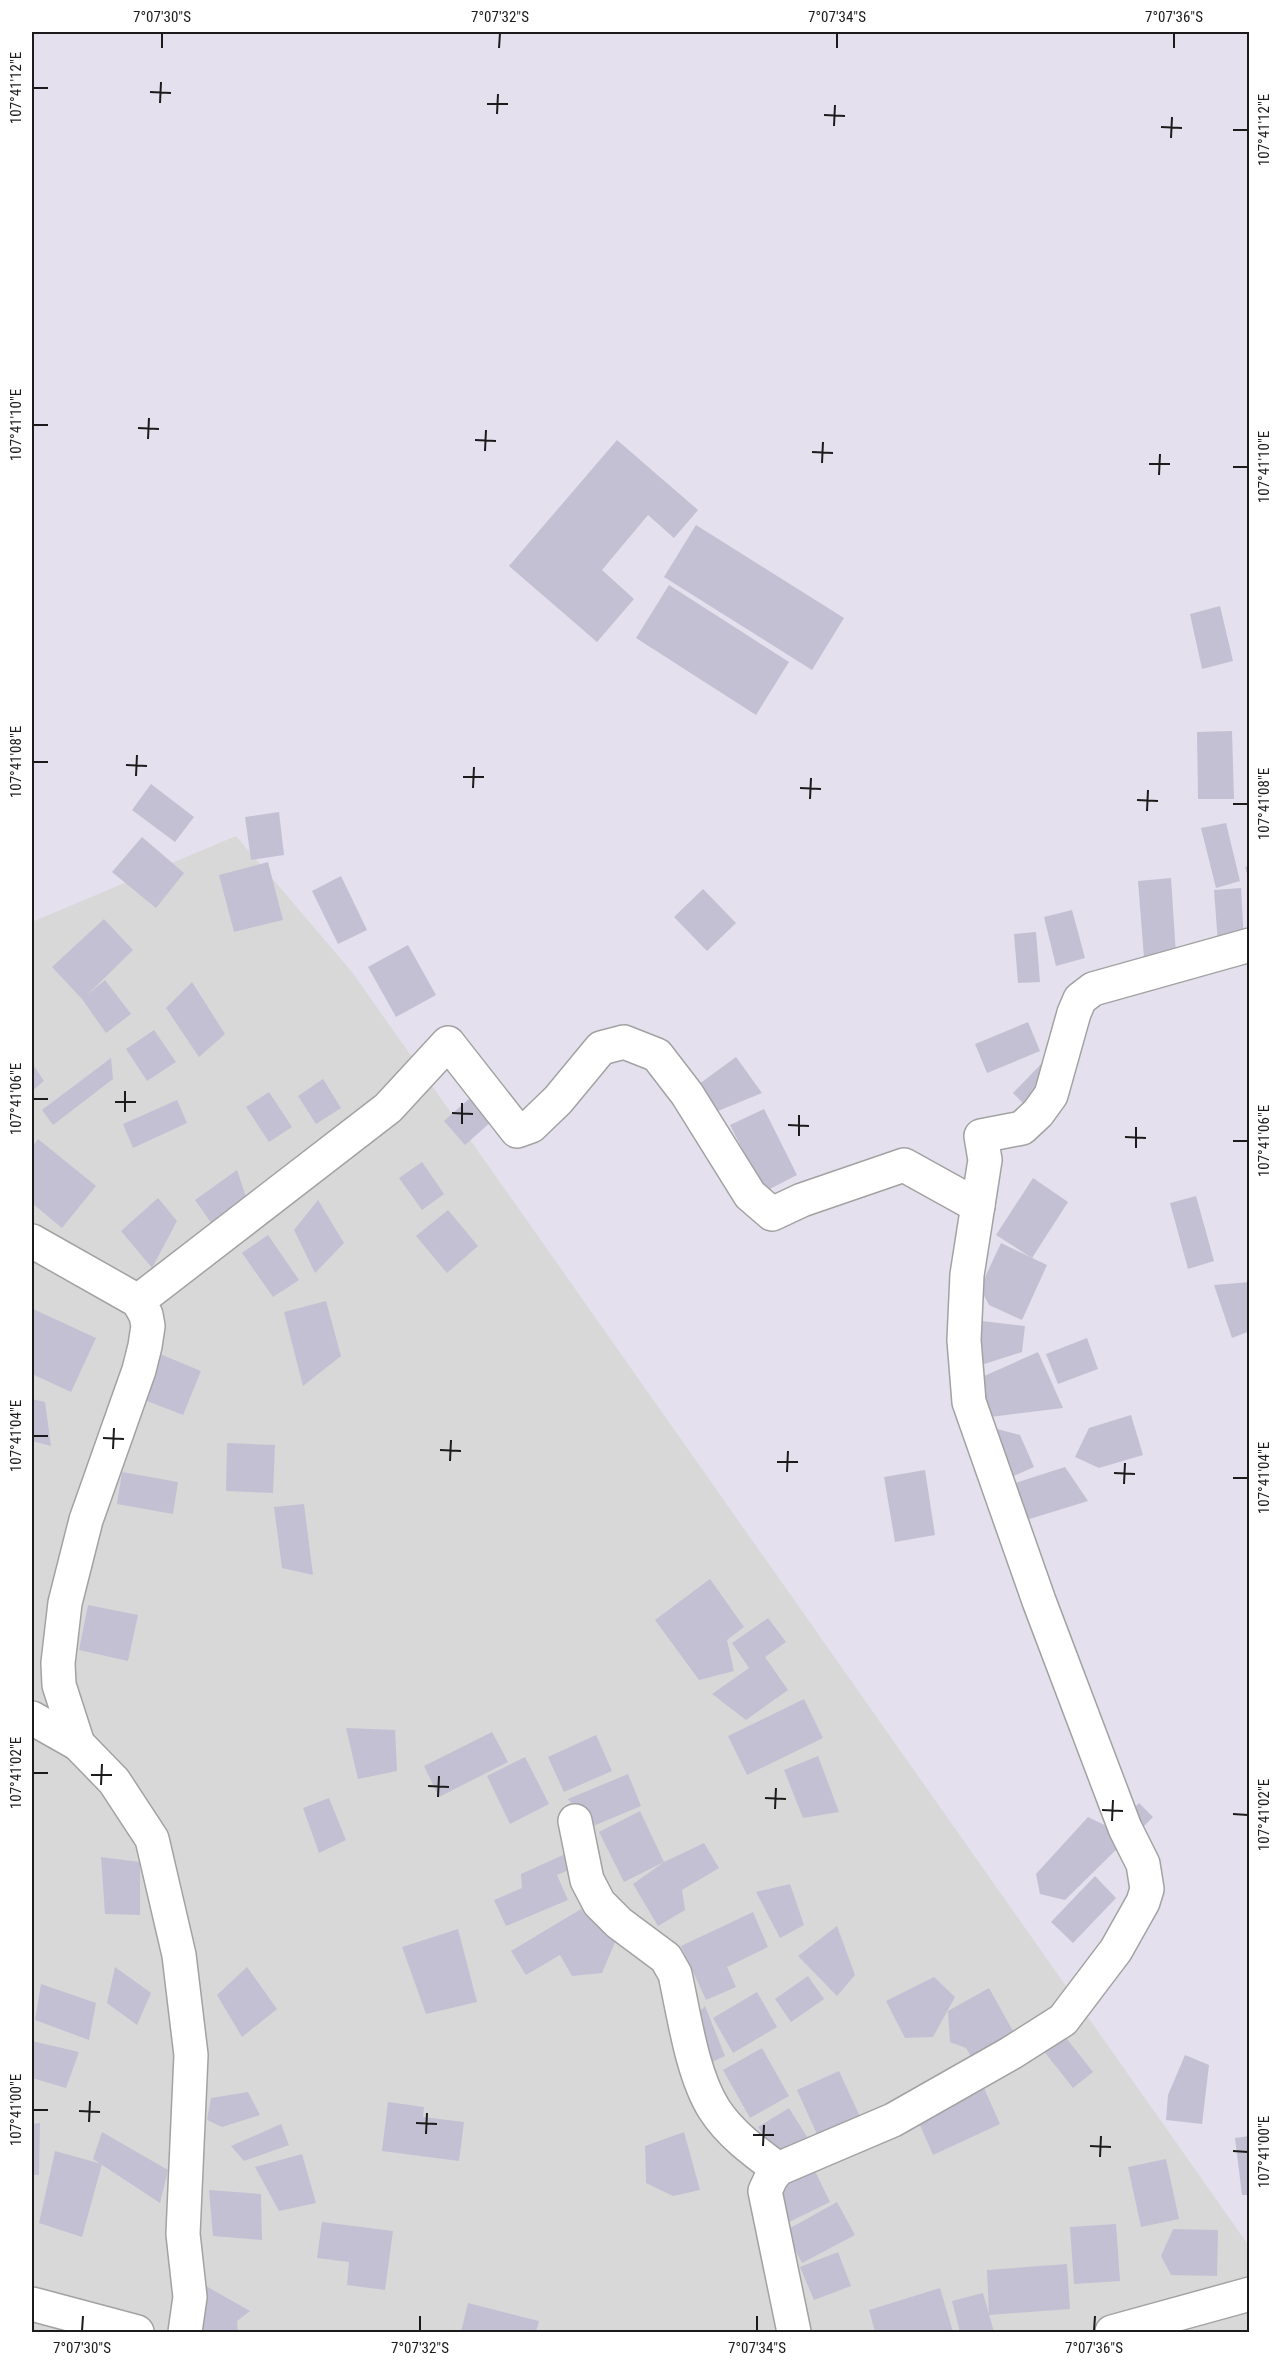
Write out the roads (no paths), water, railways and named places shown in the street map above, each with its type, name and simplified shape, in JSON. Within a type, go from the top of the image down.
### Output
[{"type":"street","points":[[794,2332],[765,2191],[778,2169],[893,2120],[1011,2053],[1063,2020],[1116,1950],[1143,1902],[1147,1889],[1143,1864],[1125,1828],[1047,1622],[969,1402],[964,1351],[966,1297],[967,1275],[985,1160],[981,1136],[1022,1128],[1038,1113],[1051,1095],[1074,1012],[1080,999],[1093,989],[1250,945]]},
{"type":"street","points":[[138,1301],[388,1108],[448,1043],[517,1131],[531,1126],[558,1100],[601,1048],[624,1042],[657,1055],[687,1094],[750,1195],[772,1214],[802,1200],[904,1166],[978,1206]]},
{"type":"street","points":[[32,1241],[138,1301],[146,1315],[148,1326],[139,1370],[86,1520],[65,1603],[58,1663],[59,1685],[78,1744]]},
{"type":"street","points":[[32,1718],[78,1744],[114,1781],[152,1839],[179,1955],[191,2055],[183,2234],[190,2297],[185,2332]]},
{"type":"street","points":[[575,1821],[587,1880],[599,1903],[619,1923],[666,1958],[675,1974],[702,2085],[714,2109],[748,2147],[778,2169]]},
{"type":"street","points":[[1112,2332],[1250,2294]]},
{"type":"street","points":[[32,2304],[137,2332]]}]
